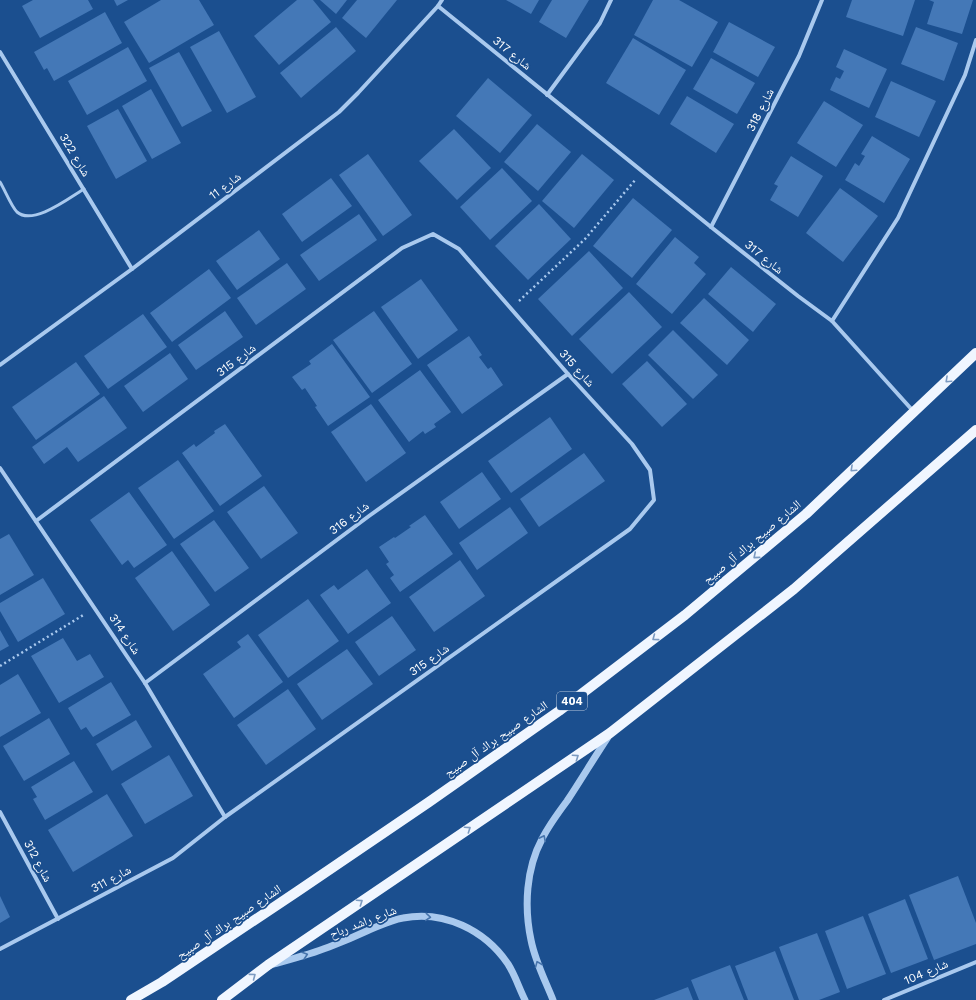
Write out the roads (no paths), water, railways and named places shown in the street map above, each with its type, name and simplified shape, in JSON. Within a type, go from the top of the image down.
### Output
[{"type":"main road","name":"الشارع صبيح براك آل صبيح","points":[[131,1000],[162,982],[298,892],[429,802],[559,711],[685,615],[800,519],[976,353]]},
{"type":"main road","points":[[222,1000],[268,965],[610,733],[794,589],[976,430]]},
{"type":"street","name":"شارع 11","points":[[0,366],[132,269],[339,112],[442,0]]},
{"type":"street","points":[[547,95],[600,23],[611,0]]},
{"type":"street","name":"شارع 318","points":[[711,227],[799,56],[822,0]]},
{"type":"street","name":"شارع 317","points":[[438,6],[642,172],[798,296],[832,321],[914,412]]},
{"type":"street","points":[[832,321],[898,218],[965,75],[976,40]]},
{"type":"street","name":"شارع 322","points":[[0,52],[132,269]]},
{"type":"street","name":"شارع 315","points":[[36,521],[402,248],[433,234],[460,249],[568,374],[632,444],[650,470],[654,500],[630,529],[225,817]]},
{"type":"street","name":"شارع 316","points":[[146,683],[368,516],[568,374]]},
{"type":"street","name":"شارع 314","points":[[0,468],[146,683],[225,817]]},
{"type":"street","points":[[553,1000],[535,956],[528,921],[527,889],[532,864],[541,840],[554,818],[610,733]]},
{"type":"street","name":"شارع 312","points":[[0,812],[58,919]]},
{"type":"street","name":"شارع 311","points":[[0,950],[173,858],[225,817]]},
{"type":"street","name":"شارع راشد رباح","points":[[268,965],[328,947],[385,923],[402,918],[420,916],[438,917],[471,929],[486,939],[499,952],[509,966],[525,1000]]},
{"type":"street","name":"شارع 104","points":[[884,1000],[976,962]]},
{"type":"lane","points":[[0,182],[17,211],[23,215],[30,216],[39,215],[84,189]]}]
